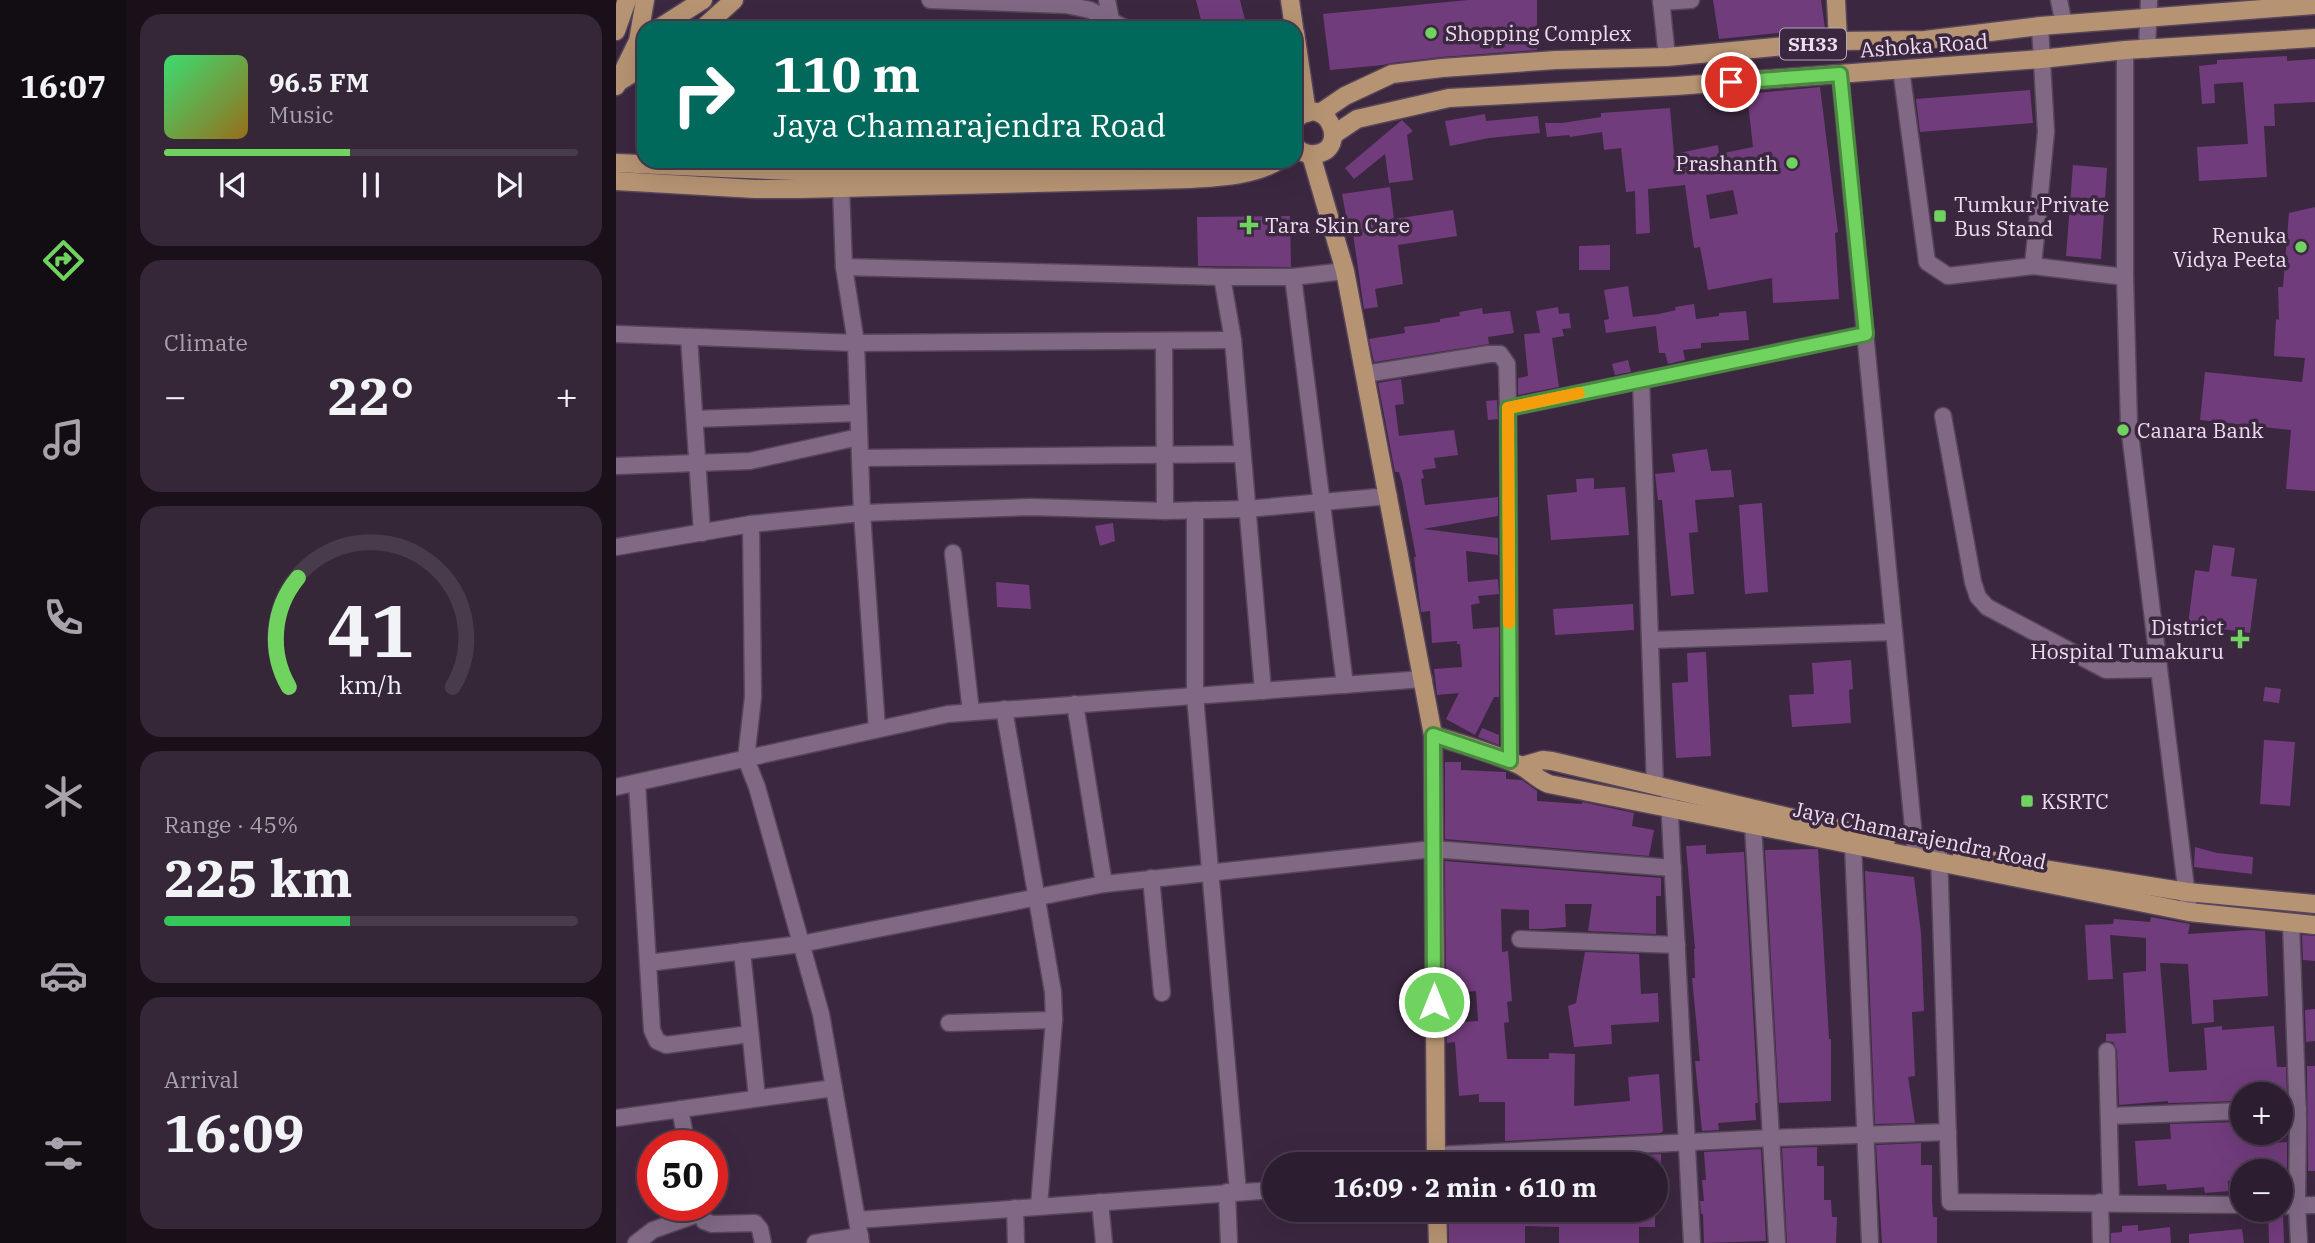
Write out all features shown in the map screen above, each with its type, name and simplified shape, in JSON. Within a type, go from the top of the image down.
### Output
[{"type":"main road","points":[[616,31],[627,0]]},
{"type":"main road","points":[[643,21],[645,0]]},
{"type":"main road","points":[[670,21],[703,0]]},
{"type":"main road","points":[[711,21],[734,0]]},
{"type":"main road","points":[[1290,0],[1294,21]]},
{"type":"main road","points":[[1836,0],[1838,41]]},
{"type":"main road","name":"Ashoka Road","points":[[1302,117],[1392,74],[1500,63],[1667,57],[1838,41],[1925,40],[2064,25],[2148,9],[2315,5]]},
{"type":"main road","name":"Ashoka Road","points":[[1302,150],[1323,152],[1333,135],[1357,119],[1449,98],[1676,86],[2041,59],[2125,50],[2315,38]]},
{"type":"main road","points":[[616,54],[637,41]]},
{"type":"main road","points":[[616,84],[637,46]]},
{"type":"main road","points":[[616,84],[637,70]]},
{"type":"main road","points":[[1302,117],[1329,120],[1333,135]]},
{"type":"main road","points":[[1302,155],[1345,271],[1433,735],[1436,1152]]},
{"type":"main road","points":[[616,163],[637,164]]},
{"type":"main road","points":[[731,168],[823,172],[1103,168]]},
{"type":"main road","points":[[616,181],[755,189],[841,188],[1210,178],[1260,168]]},
{"type":"main road","name":"Jaya Chamarajendra Road","points":[[1433,735],[1516,763],[1549,784],[1664,794],[1753,824],[1854,838]]},
{"type":"main road","name":"Jaya Chamarajendra Road","points":[[1516,763],[1543,760],[1664,794],[1916,853],[2187,892],[2315,904]]},
{"type":"main road","name":"Jaya Chamarajendra Road","points":[[1939,857],[2189,912],[2315,925]]},
{"type":"main road","points":[[1437,1222],[1438,1243]]},
{"type":"street","points":[[930,0],[1066,5],[1090,10],[1112,21]]},
{"type":"street","points":[[1107,0],[1117,21]]},
{"type":"street","points":[[1667,57],[1661,1],[1691,0]]},
{"type":"street","points":[[2059,0],[2064,25]]},
{"type":"street","points":[[2147,50],[2148,9]]},
{"type":"street","points":[[2033,266],[2046,132],[2040,26]]},
{"type":"street","points":[[2125,50],[2124,277],[2129,425],[2189,912]]},
{"type":"street","points":[[1901,69],[1927,262],[1948,276],[2033,266],[2124,277]]},
{"type":"street","points":[[1840,74],[1916,853]]},
{"type":"street","points":[[841,188],[844,267],[856,343],[862,513],[877,729]]},
{"type":"street","points":[[844,267],[1222,277],[1293,277],[1345,271]]},
{"type":"street","points":[[1222,277],[1233,340],[1263,691]]},
{"type":"street","points":[[1293,277],[1345,685]]},
{"type":"street","points":[[616,334],[856,343],[1233,340]]},
{"type":"street","points":[[1508,408],[1866,334]]},
{"type":"street","points":[[690,337],[702,533]]},
{"type":"street","points":[[1164,341],[1165,511]]},
{"type":"street","points":[[1365,374],[1489,354],[1500,354],[1507,364],[1516,763]]},
{"type":"street","points":[[1641,380],[1650,640],[1673,868],[1692,1243]]},
{"type":"street","points":[[695,419],[858,413]]},
{"type":"street","points":[[1943,416],[1978,597],[1987,607],[2106,670],[2159,669]]},
{"type":"street","points":[[616,466],[750,461],[859,437]]},
{"type":"street","points":[[860,458],[1242,454]]},
{"type":"street","points":[[616,547],[751,524],[862,513],[1031,507],[1165,511],[1247,509],[1389,496]]},
{"type":"street","points":[[1195,510],[1195,696],[1211,872],[1233,1192],[1230,1243]]},
{"type":"street","points":[[751,524],[753,697],[746,759],[757,787],[821,1014],[860,1233]]},
{"type":"street","points":[[953,553],[971,712]]},
{"type":"street","points":[[1650,640],[1894,632]]},
{"type":"street","points":[[617,782],[637,783],[948,714],[1424,679]]},
{"type":"street","points":[[1075,704],[1104,884]]},
{"type":"street","points":[[1004,709],[1053,992],[1054,1020],[1039,1206]]},
{"type":"street","points":[[637,783],[652,1030],[657,1041],[666,1045],[750,1034]]},
{"type":"street","points":[[1753,824],[1777,1243]]},
{"type":"street","points":[[1854,838],[1870,1243]]},
{"type":"street","points":[[648,962],[801,944],[1104,884],[1433,849],[1673,868]]},
{"type":"street","points":[[1939,857],[1950,1202],[2230,1205]]},
{"type":"street","points":[[1152,878],[1162,993]]},
{"type":"street","points":[[2291,923],[2304,1117],[2297,1206],[2299,1243]]},
{"type":"street","points":[[1520,939],[1677,944]]},
{"type":"street","points":[[742,951],[757,1098]]},
{"type":"street","points":[[949,1023],[1054,1020]]},
{"type":"street","points":[[2101,1243],[2106,1203],[2109,1115],[2107,1051]]},
{"type":"street","points":[[616,1118],[834,1088]]},
{"type":"street","points":[[680,1109],[684,1130]]},
{"type":"street","points":[[2109,1115],[2230,1111]]},
{"type":"street","points":[[1534,1152],[1687,1141],[1948,1132]]},
{"type":"street","points":[[815,1243],[1015,1208],[1262,1191]]},
{"type":"street","points":[[1100,1202],[1104,1243]]},
{"type":"street","points":[[2293,1206],[2315,1205]]},
{"type":"street","points":[[1015,1208],[1016,1243]]},
{"type":"street","points":[[636,1243],[653,1230],[673,1221]]},
{"type":"street","points":[[704,1221],[712,1224],[755,1223],[760,1228],[763,1243]]},
{"type":"building","points":[[1196,0],[1240,0],[1245,21],[1201,21]]},
{"type":"building","name":"Shopping Complex","points":[[1468,0],[1537,0],[1537,50],[1441,57],[1330,70],[1323,14]]},
{"type":"building","points":[[1713,0],[1821,0],[1825,28],[1719,39]]},
{"type":"building","points":[[2287,56],[2287,61],[2315,59],[2315,102],[2274,104],[2275,126],[2264,126],[2267,177],[2199,181],[2197,147],[2248,144],[2243,82],[2214,84],[2215,103],[2202,104],[2199,66],[2217,64],[2217,60]]},
{"type":"building","points":[[1820,87],[1838,232],[1835,233],[1839,299],[1773,303],[1772,278],[1708,290],[1700,247],[1694,248],[1685,185],[1648,189],[1650,233],[1636,234],[1635,191],[1626,192],[1621,148],[1604,150],[1602,132],[1547,137],[1545,123],[1601,117],[1601,113],[1670,108],[1674,154],[1718,145],[1719,154],[1753,147],[1747,94]],"holes":[[[1733,190],[1738,214],[1710,219],[1706,195]]]},
{"type":"building","points":[[2030,90],[2033,123],[1920,132],[1916,99]]},
{"type":"building","points":[[1485,114],[1486,121],[1538,116],[1540,133],[1489,138],[1450,146],[1445,121]]},
{"type":"building","points":[[1402,120],[1413,131],[1407,135],[1413,180],[1389,183],[1385,154],[1354,179],[1345,168]]},
{"type":"building","points":[[2073,165],[2107,168],[2101,259],[2066,256]]},
{"type":"building","points":[[1390,187],[1394,219],[1453,210],[1457,236],[1398,245],[1403,284],[1375,289],[1378,307],[1364,309],[1351,220],[1347,221],[1342,194]]},
{"type":"building","points":[[2315,207],[2315,491],[2286,489],[2291,430],[2200,420],[2205,372],[2302,382],[2305,358],[2274,356],[2276,319],[2279,320],[2278,287],[2283,287],[2289,213]]},
{"type":"building","points":[[1290,216],[1291,267],[1198,266],[1197,217]]},
{"type":"building","points":[[1610,245],[1610,270],[1579,270],[1579,246]]},
{"type":"building","points":[[1628,286],[1633,317],[1659,314],[1676,310],[1675,307],[1694,304],[1696,319],[1719,316],[1719,313],[1746,311],[1749,340],[1701,343],[1701,348],[1683,350],[1685,360],[1668,364],[1665,353],[1659,353],[1656,326],[1606,333],[1604,320],[1609,319],[1604,290]]},
{"type":"building","points":[[1558,307],[1559,314],[1569,313],[1571,328],[1562,329],[1564,336],[1552,338],[1559,387],[1518,395],[1518,378],[1528,376],[1524,334],[1540,333],[1536,311]]},
{"type":"building","points":[[1482,308],[1483,314],[1510,311],[1514,333],[1488,337],[1489,344],[1374,362],[1369,339],[1405,333],[1404,327],[1440,322],[1440,319],[1460,316],[1459,312]]},
{"type":"building","points":[[1628,360],[1631,372],[1615,375],[1612,364]]},
{"type":"building","points":[[1401,379],[1404,404],[1395,405],[1399,436],[1454,430],[1458,455],[1434,458],[1436,468],[1422,470],[1425,505],[1498,497],[1498,516],[1423,529],[1498,538],[1498,555],[1466,551],[1468,582],[1498,579],[1499,594],[1478,596],[1480,603],[1471,605],[1473,629],[1499,627],[1499,697],[1494,697],[1475,735],[1446,719],[1459,693],[1437,695],[1434,669],[1462,667],[1460,644],[1457,644],[1457,641],[1432,643],[1430,611],[1421,612],[1416,557],[1402,482],[1399,472],[1395,472],[1378,383]]},
{"type":"building","points":[[1497,400],[1498,419],[1488,420],[1486,401]]},
{"type":"building","points":[[1707,449],[1711,471],[1731,470],[1734,497],[1695,500],[1698,532],[1689,533],[1694,594],[1671,596],[1662,500],[1658,500],[1655,474],[1675,472],[1672,454]]},
{"type":"building","points":[[1594,478],[1594,489],[1625,487],[1629,535],[1551,540],[1547,495],[1577,492],[1576,479]]},
{"type":"building","points":[[1762,503],[1768,592],[1745,594],[1739,505]]},
{"type":"building","points":[[1113,523],[1115,541],[1100,546],[1095,526]]},
{"type":"building","points":[[2213,545],[2235,548],[2231,576],[2257,579],[2250,633],[2188,624],[2195,570],[2209,572]]},
{"type":"building","points":[[996,582],[1029,585],[1031,609],[997,607]]},
{"type":"building","points":[[1633,604],[1634,630],[1555,635],[1553,609]]},
{"type":"building","points":[[1706,652],[1711,756],[1676,758],[1672,683],[1688,682],[1687,653]]},
{"type":"building","points":[[1851,660],[1851,723],[1792,727],[1789,695],[1814,694],[1812,663]]},
{"type":"building","points":[[2265,687],[2281,689],[2279,703],[2263,701]]},
{"type":"building","points":[[1482,728],[1499,735],[1499,745],[1478,737]]},
{"type":"building","points":[[2264,740],[2295,742],[2290,806],[2260,804]]},
{"type":"building","points":[[1445,762],[1461,762],[1461,770],[1506,772],[1506,779],[1522,780],[1537,791],[1537,801],[1582,802],[1634,813],[1632,826],[1654,830],[1649,856],[1445,839]]},
{"type":"building","points":[[1706,845],[1706,854],[1744,852],[1758,1103],[1755,1103],[1756,1120],[1718,1123],[1719,1130],[1702,1131],[1695,1061],[1700,1061],[1692,978],[1695,978],[1695,949],[1686,846]]},
{"type":"building","points":[[2195,847],[2217,853],[2253,857],[2252,874],[2194,867]]},
{"type":"building","points":[[1818,849],[1831,1039],[1831,1101],[1779,1103],[1765,850]]},
{"type":"building","points":[[1445,861],[1661,878],[1661,896],[1656,896],[1656,934],[1588,931],[1592,904],[1565,904],[1566,927],[1542,929],[1529,929],[1529,910],[1501,909],[1502,952],[1508,951],[1512,1001],[1507,1002],[1509,1022],[1504,1023],[1507,1059],[1549,1059],[1549,1053],[1575,1054],[1574,1106],[1630,1101],[1628,1077],[1659,1074],[1661,1133],[1505,1141],[1505,1102],[1479,1102],[1479,1094],[1459,1096],[1455,1042],[1447,1043],[1446,1023],[1478,1021],[1476,991],[1446,993]]},
{"type":"building","points":[[1865,871],[1914,877],[1921,933],[1924,1011],[1912,1012],[1915,1076],[1908,1077],[1915,1123],[1875,1124]]},
{"type":"building","points":[[2151,917],[2190,924],[2188,934],[2265,931],[2268,996],[2213,1000],[2214,1022],[2192,1024],[2188,964],[2160,963],[2169,1072],[2207,1070],[2204,1028],[2222,1026],[2222,1030],[2274,1026],[2277,1067],[2286,1067],[2287,1082],[2230,1082],[2230,1101],[2168,1101],[2119,1105],[2117,1050],[2113,1042],[2106,1041],[2106,1034],[2126,1033],[2123,973],[2146,971],[2146,938],[2110,935],[2113,979],[2088,980],[2085,925],[2113,924],[2114,919],[2150,922]]},
{"type":"building","points":[[2302,935],[2315,936],[2315,961],[2303,960]]},
{"type":"building","points":[[1585,952],[1639,954],[1641,994],[1658,993],[1659,1022],[1611,1025],[1612,1044],[1574,1047],[1568,1006],[1576,1003]]},
{"type":"building","points":[[2315,1009],[2315,1041],[2306,1042],[2305,1010]]},
{"type":"building","points":[[2307,1066],[2315,1066],[2315,1171],[2308,1171]]},
{"type":"building","points":[[2230,1122],[2230,1145],[2287,1145],[2287,1159],[2230,1159],[2229,1191],[2205,1193],[2204,1187],[2167,1190],[2166,1184],[2138,1186],[2135,1141],[2171,1139],[2170,1124]]},
{"type":"building","points":[[1921,1143],[1921,1165],[1932,1165],[1933,1217],[1937,1217],[1937,1243],[1882,1243],[1876,1145]]},
{"type":"building","points":[[1817,1147],[1817,1166],[1824,1166],[1824,1200],[1831,1200],[1832,1217],[1837,1217],[1836,1243],[1787,1243],[1782,1148]]},
{"type":"building","points":[[1761,1149],[1766,1241],[1704,1243],[1700,1201],[1704,1201],[1702,1180],[1706,1180],[1704,1152]]},
{"type":"building","points":[[1448,1222],[1655,1222],[1655,1227],[1639,1227],[1639,1243],[1559,1243],[1559,1227],[1525,1226],[1525,1243],[1449,1243]]},
{"type":"building","points":[[2268,1222],[2283,1222],[2284,1243],[2269,1243]]},
{"type":"building","points":[[2138,1225],[2138,1231],[2170,1227],[2171,1243],[2111,1243],[2111,1233],[2122,1232],[2122,1226]]},
{"type":"building","points":[[2242,1229],[2244,1243],[2189,1243],[2189,1234]]},
{"type":"slow traffic","points":[[1509,623],[1508,408],[1579,393]]},
{"type":"place","name":"Shopping Complex","points":[[1431,33]]},
{"type":"place","name":"Prashanth","points":[[1792,163]]},
{"type":"place","name":"Tumkur Private Bus Stand","points":[[1940,216]]},
{"type":"place","name":"Tara Skin Care","points":[[1249,225]]},
{"type":"place","name":"Renuka Vidya Peeta","points":[[2301,247]]},
{"type":"place","name":"Canara Bank","points":[[2123,430]]},
{"type":"place","name":"District Hospital Tumakuru","points":[[2240,639]]},
{"type":"place","name":"KSRTC","points":[[2027,801]]},
{"type":"route","points":[[1434,1002],[1433,735],[1510,761],[1508,408],[1866,334],[1840,74],[1731,82]]}]
